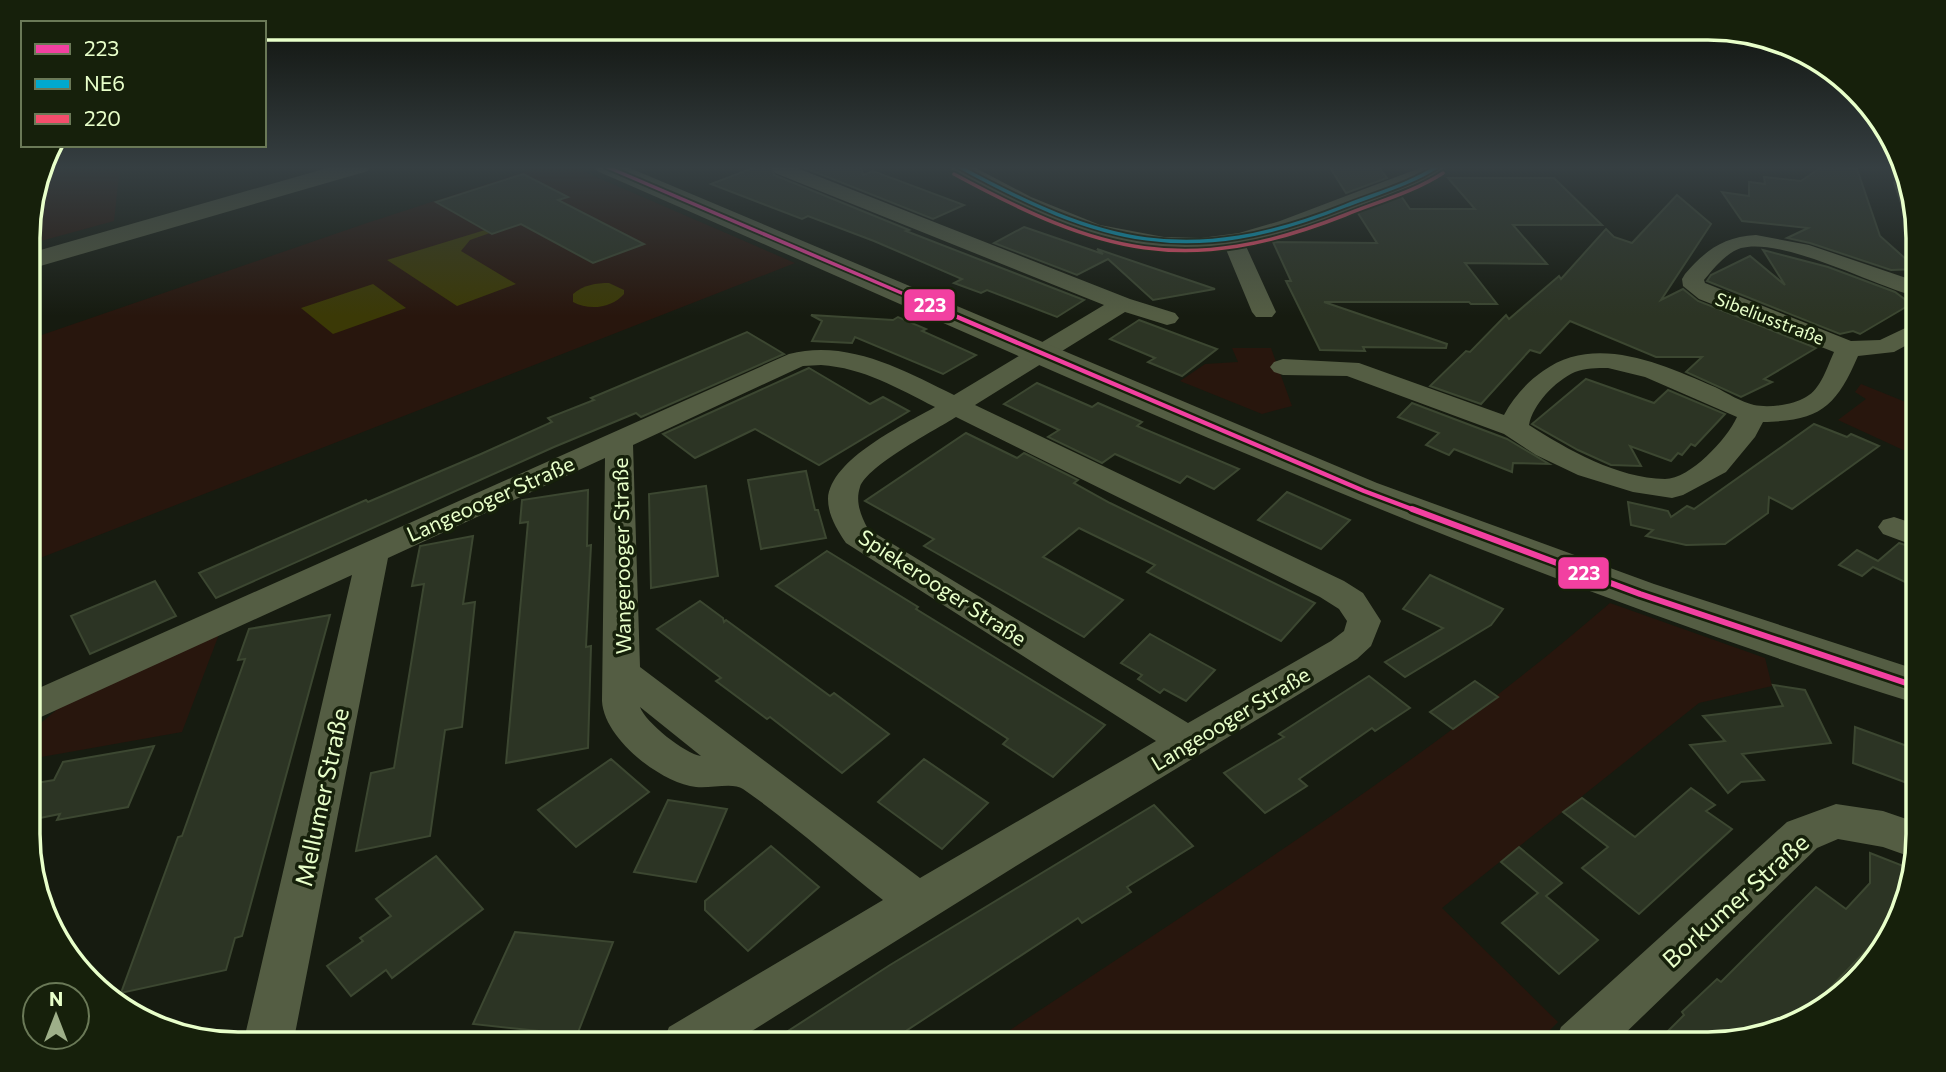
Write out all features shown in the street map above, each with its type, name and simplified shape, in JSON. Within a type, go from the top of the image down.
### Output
[{"type":"main road","points":[[40,258],[186,216]]},
{"type":"street","points":[[721,216],[1364,491],[1489,540],[1740,629],[1905,683]]},
{"type":"street","points":[[900,216],[1122,304],[1167,318]]},
{"type":"street","points":[[1055,216],[1096,231],[1142,242],[1189,244],[1233,240],[1311,216]]},
{"type":"street","points":[[1233,240],[1264,312]]},
{"type":"street","name":"Sibeliusstraße","points":[[1905,286],[1783,244],[1758,241],[1742,242],[1716,253],[1693,279],[1694,285],[1707,294],[1848,349],[1885,347],[1905,336]]},
{"type":"street","points":[[955,406],[1122,304]]},
{"type":"street","name":"Sibeliusstraße","points":[[1514,428],[1517,411],[1558,368],[1586,361],[1612,361],[1650,370],[1752,414],[1793,410],[1818,402],[1837,375],[1848,349]]},
{"type":"street","name":"Langeooger Straße","points":[[40,703],[781,365],[823,355],[866,363],[1320,583],[1351,601],[1364,621],[1359,637],[1344,650],[917,901],[706,1032]]},
{"type":"street","points":[[1283,367],[1350,368],[1514,428],[1546,449],[1588,469],[1633,483],[1672,489],[1716,466],[1745,431],[1752,414]]},
{"type":"street","name":"Spiekerooger Straße","points":[[955,406],[863,464],[846,483],[843,502],[846,519],[858,536],[1188,742]]},
{"type":"street","name":"Wangerooger Straße","points":[[620,440],[621,706],[624,717],[681,768],[748,771],[917,901]]},
{"type":"street","name":"Mellumer Straße","points":[[271,1032],[374,550]]},
{"type":"street","name":"Borkumer Straße","points":[[1592,1031],[1802,835],[1836,821],[1883,829],[1905,837]]},
{"type":"shaded area","points":[[42,216],[115,216],[114,221],[40,241]]},
{"type":"shaded area","points":[[388,216],[687,216],[795,263],[40,558],[40,336]]},
{"type":"shaded area","points":[[485,230],[490,233],[470,240],[461,251],[516,284],[457,306],[387,260]]},
{"type":"shaded area","points":[[609,283],[624,290],[619,299],[600,307],[586,307],[573,302],[573,294],[581,288]]},
{"type":"shaded area","points":[[373,284],[406,308],[333,334],[301,308]]},
{"type":"shaded area","points":[[1232,348],[1271,348],[1292,406],[1262,414],[1180,381],[1205,364],[1238,362]]},
{"type":"shaded area","points":[[1861,384],[1905,402],[1905,451],[1838,420],[1866,399],[1855,392]]},
{"type":"shaded area","points":[[1610,603],[1765,658],[1772,686],[1699,703],[1442,908],[1558,1022],[1549,1031],[1008,1031],[1307,833],[1462,722]]},
{"type":"shaded area","points":[[221,629],[182,732],[40,757],[40,724],[71,698]]},
{"type":"building","points":[[461,216],[589,216],[644,244],[593,263],[521,224],[492,234]]},
{"type":"building","points":[[808,216],[875,216],[909,230],[906,231],[1084,300],[1057,317],[987,290],[981,293],[954,283],[962,279]]},
{"type":"building","points":[[1360,216],[1593,216],[1602,225],[1513,225],[1547,264],[1465,263],[1497,304],[1324,302],[1447,344],[1446,348],[1363,347],[1365,351],[1320,350],[1286,281],[1291,281],[1273,242],[1377,243]]},
{"type":"building","points":[[1657,216],[1702,216],[1711,224],[1661,300],[1683,289],[1698,301],[1816,348],[1764,379],[1772,382],[1741,397],[1686,372],[1702,357],[1656,357],[1570,321],[1540,353],[1530,350],[1481,404],[1430,386],[1466,351],[1470,352],[1506,315],[1509,319],[1559,276],[1561,279],[1606,229],[1614,237],[1632,243]]},
{"type":"building","points":[[1739,216],[1873,216],[1880,236],[1905,258],[1905,269],[1891,270],[1787,238],[1808,228],[1742,221]]},
{"type":"building","points":[[1024,227],[1215,289],[1153,300],[1108,259],[1077,275],[994,243]]},
{"type":"building","points":[[1763,250],[1828,267],[1895,292],[1905,300],[1905,308],[1860,334],[1853,331],[1840,334],[1707,281],[1711,275],[1750,256],[1785,285]]},
{"type":"building","points":[[811,315],[893,320],[898,317],[976,355],[943,374],[855,337],[852,343],[812,341],[822,321]]},
{"type":"building","points":[[1139,320],[1217,349],[1182,376],[1148,362],[1155,358],[1110,339]]},
{"type":"building","points":[[747,332],[784,354],[641,417],[636,413],[554,447],[216,598],[199,573],[366,500],[368,502],[481,454],[552,422],[548,418],[594,400],[591,398]]},
{"type":"building","points":[[809,368],[870,404],[883,397],[909,411],[819,465],[755,429],[695,458],[663,434]]},
{"type":"building","points":[[1586,379],[1654,403],[1668,390],[1725,414],[1695,446],[1691,444],[1682,455],[1678,453],[1671,461],[1630,446],[1641,466],[1611,465],[1532,424]]},
{"type":"building","points":[[1037,383],[1092,407],[1098,403],[1142,422],[1137,426],[1239,469],[1214,489],[1187,476],[1180,483],[1115,454],[1102,463],[1048,437],[1059,430],[1004,404]]},
{"type":"building","points":[[1412,403],[1507,439],[1549,464],[1513,463],[1512,472],[1454,449],[1449,455],[1426,445],[1439,433],[1398,417]]},
{"type":"building","points":[[1814,424],[1847,437],[1851,434],[1879,446],[1792,509],[1769,497],[1768,513],[1725,544],[1686,545],[1646,536],[1653,530],[1631,525],[1628,502],[1668,511],[1671,517],[1687,506],[1694,509]]},
{"type":"building","points":[[966,433],[1017,458],[1024,453],[1078,480],[1074,483],[1110,503],[1315,603],[1281,641],[1147,572],[1155,565],[1079,528],[1043,557],[1123,600],[1084,637],[924,546],[934,539],[865,501]]},
{"type":"building","points":[[806,471],[815,510],[818,510],[826,538],[761,549],[748,480]]},
{"type":"building","points":[[706,486],[718,576],[651,588],[649,494]]},
{"type":"building","points":[[588,490],[587,546],[591,545],[586,647],[591,646],[588,748],[506,763],[528,522],[520,523],[522,500]]},
{"type":"building","points":[[1287,492],[1350,520],[1321,549],[1258,520]]},
{"type":"building","points":[[473,536],[463,604],[475,602],[462,727],[445,730],[430,836],[356,851],[371,773],[394,768],[424,584],[412,586],[420,546]]},
{"type":"building","points":[[1899,543],[1905,545],[1905,582],[1873,567],[1862,576],[1839,565],[1857,550],[1878,561]]},
{"type":"building","points":[[827,551],[1105,725],[1053,777],[1003,744],[1008,739],[776,586]]},
{"type":"building","points":[[1430,575],[1503,609],[1491,625],[1405,677],[1385,662],[1443,628],[1403,609]]},
{"type":"building","points":[[155,581],[176,616],[90,654],[71,616]]},
{"type":"building","points":[[700,601],[723,618],[724,622],[726,620],[830,696],[834,693],[889,734],[842,773],[770,717],[767,719],[716,681],[721,678],[657,629]]},
{"type":"building","points":[[330,615],[242,936],[235,938],[226,970],[121,993],[178,837],[182,836],[245,659],[238,660],[249,629]]},
{"type":"building","points":[[1150,634],[1215,670],[1186,701],[1164,689],[1160,693],[1138,679],[1142,675],[1121,663]]},
{"type":"building","points":[[1369,676],[1410,708],[1375,731],[1372,728],[1299,779],[1307,786],[1265,813],[1224,773],[1284,737],[1279,734]]},
{"type":"building","points":[[1475,681],[1498,697],[1453,729],[1430,712]]},
{"type":"building","points":[[1773,685],[1805,690],[1831,743],[1742,754],[1764,780],[1741,782],[1728,793],[1690,745],[1725,741],[1703,716],[1783,706]]},
{"type":"building","points":[[1855,727],[1905,745],[1905,782],[1853,763]]},
{"type":"building","points":[[154,746],[128,807],[57,820],[60,814],[40,818],[40,782],[54,780],[63,762]]},
{"type":"building","points":[[611,759],[649,792],[576,847],[538,810]]},
{"type":"building","points":[[924,759],[988,803],[942,849],[878,802]]},
{"type":"building","points":[[1691,788],[1715,805],[1706,811],[1732,829],[1639,914],[1582,868],[1608,847],[1563,812],[1582,798],[1635,837]]},
{"type":"building","points":[[668,800],[727,809],[696,882],[634,872]]},
{"type":"building","points":[[1154,805],[1193,846],[1127,887],[1131,892],[1082,923],[1078,918],[905,1032],[787,1032],[890,965]]},
{"type":"building","points":[[771,846],[819,887],[748,951],[705,910],[705,901]]},
{"type":"building","points":[[1519,847],[1562,883],[1546,896],[1598,940],[1559,974],[1502,923],[1538,893],[1501,862]]},
{"type":"building","points":[[1870,853],[1903,866],[1895,897],[1872,944],[1818,998],[1771,1021],[1746,1028],[1668,1031],[1684,1015],[1682,1012],[1717,979],[1721,982],[1816,887],[1846,909],[1870,883]]},
{"type":"building","points":[[436,856],[483,909],[392,978],[386,970],[351,996],[327,966],[363,941],[360,938],[391,916],[376,899]]},
{"type":"building","points":[[515,932],[613,942],[578,1032],[547,1032],[473,1024]]},
{"type":"transit line","name":"223","points":[[722,216],[1364,491],[1640,594],[1905,683]]},
{"type":"transit line","name":"220","points":[[1037,216],[1092,237],[1128,246],[1202,252],[1266,241],[1341,216]]},
{"type":"transit line","name":"NE6","points":[[1061,216],[1127,237],[1199,243],[1262,234],[1318,216]]}]
